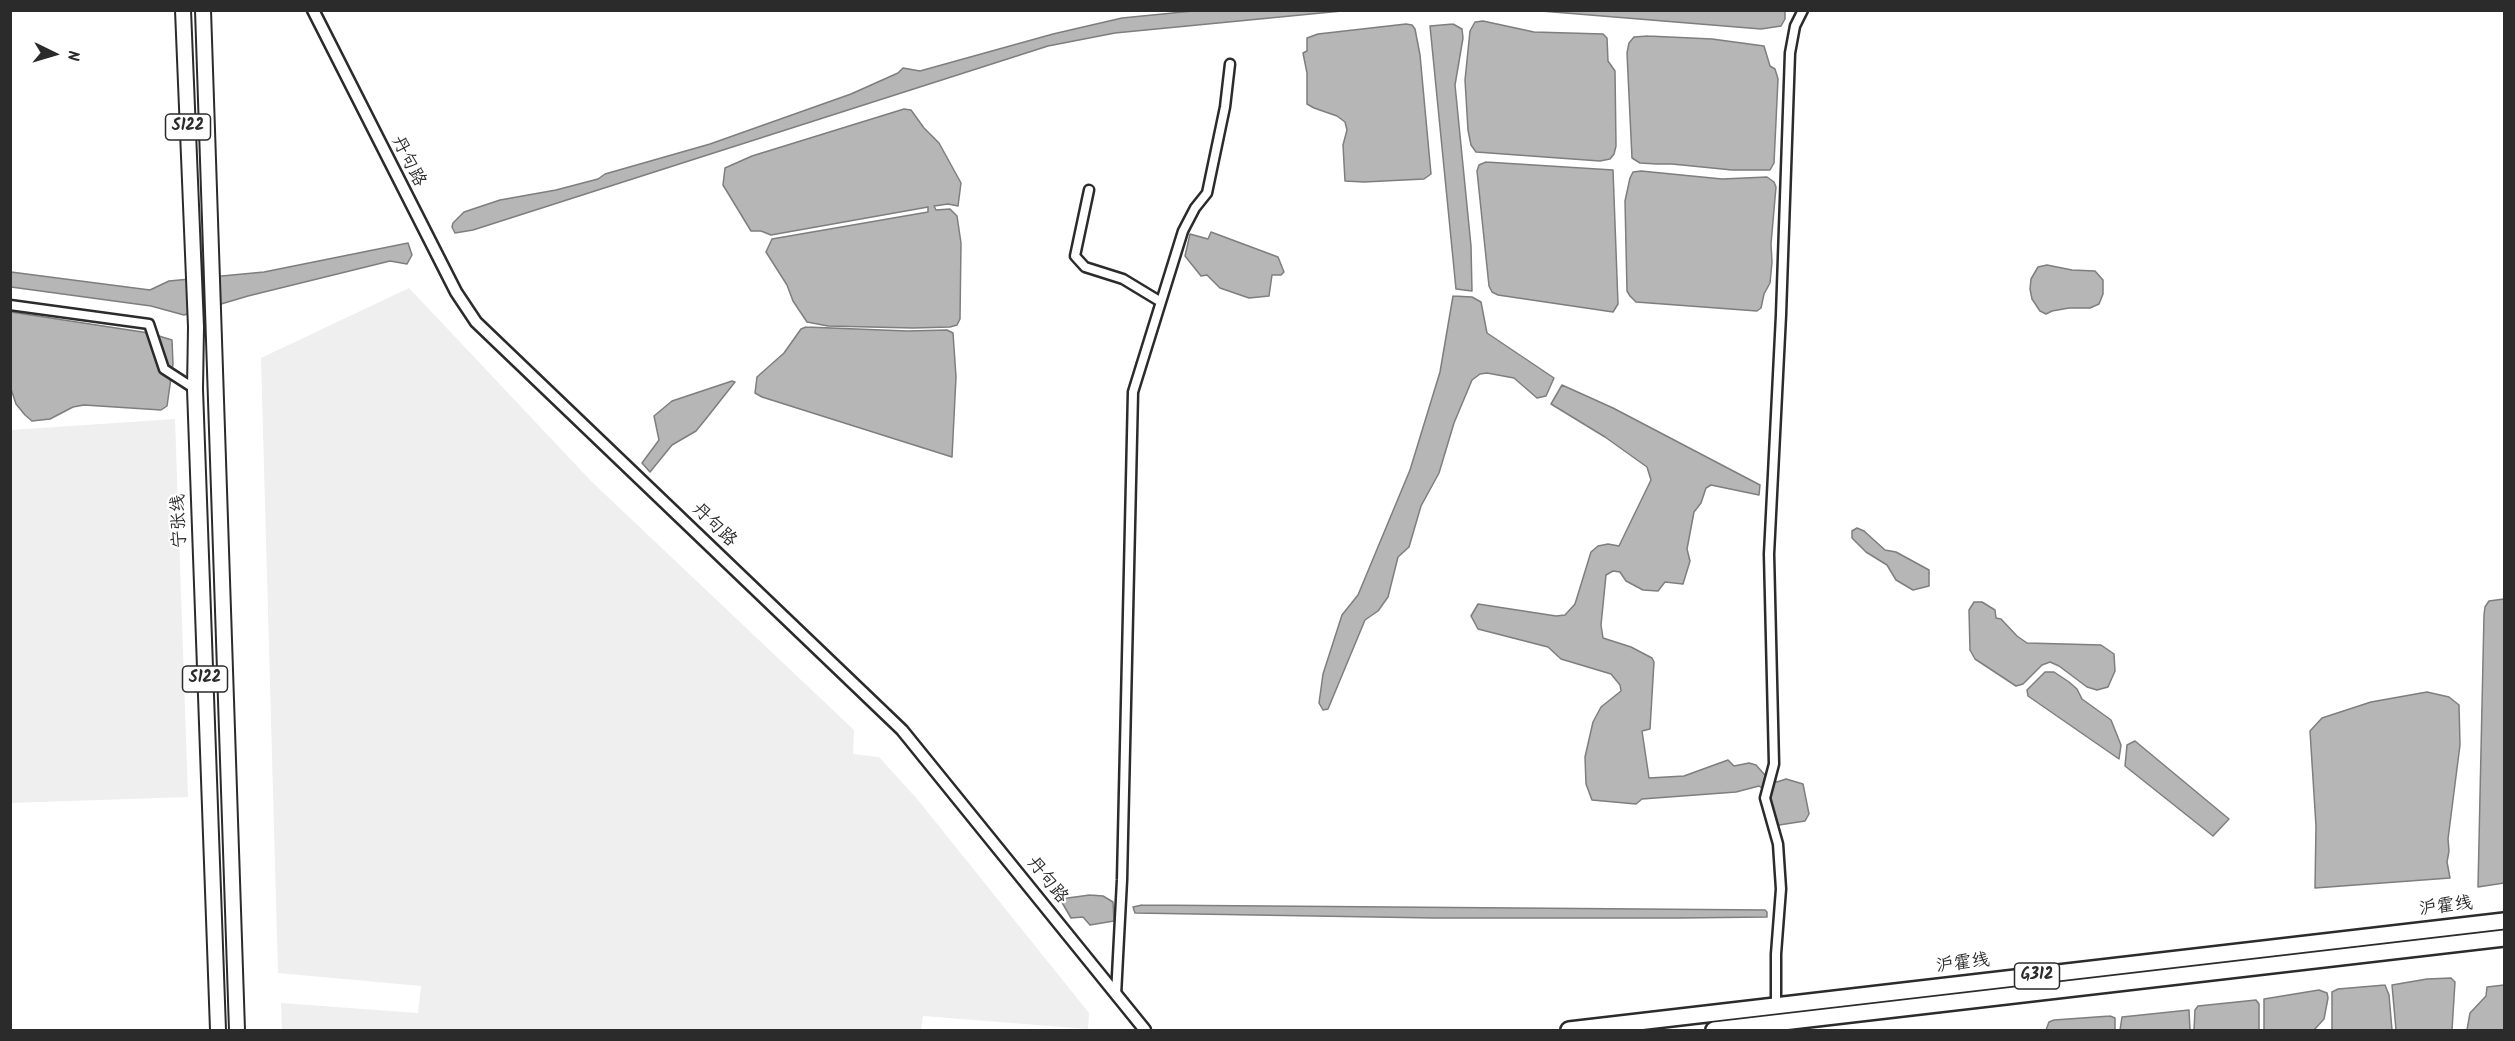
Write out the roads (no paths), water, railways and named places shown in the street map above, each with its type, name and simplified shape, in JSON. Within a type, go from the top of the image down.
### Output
[{"type":"highway","name":"沪霍线","points":[[1569,1030],[2505,921]]},
{"type":"highway","name":"沪霍线","points":[[1714,1030],[1777,1027],[2505,938]]},
{"type":"highway","points":[[1776,1006],[1777,1027]]},
{"type":"main road","name":"宁张线","points":[[183,10],[196,327],[195,389],[218,1030]]},
{"type":"main road","name":"S122","points":[[203,10],[237,1030]]},
{"type":"street","name":"丹句路","points":[[313,10],[456,292],[476,322],[902,730],[1144,1030]]},
{"type":"street","points":[[1776,1006],[1776,954],[1781,890],[1778,844],[1765,798],[1774,764],[1769,554],[1781,315],[1790,53],[1795,26],[1803,10]]},
{"type":"street","points":[[1116,995],[1122,880],[1132,392],[1183,231],[1194,208],[1207,193],[1225,107],[1230,64]]},
{"type":"street","points":[[1089,190],[1075,256],[1085,267],[1123,279],[1161,302]]},
{"type":"street","points":[[10,304],[149,324],[164,369],[195,389]]}]
